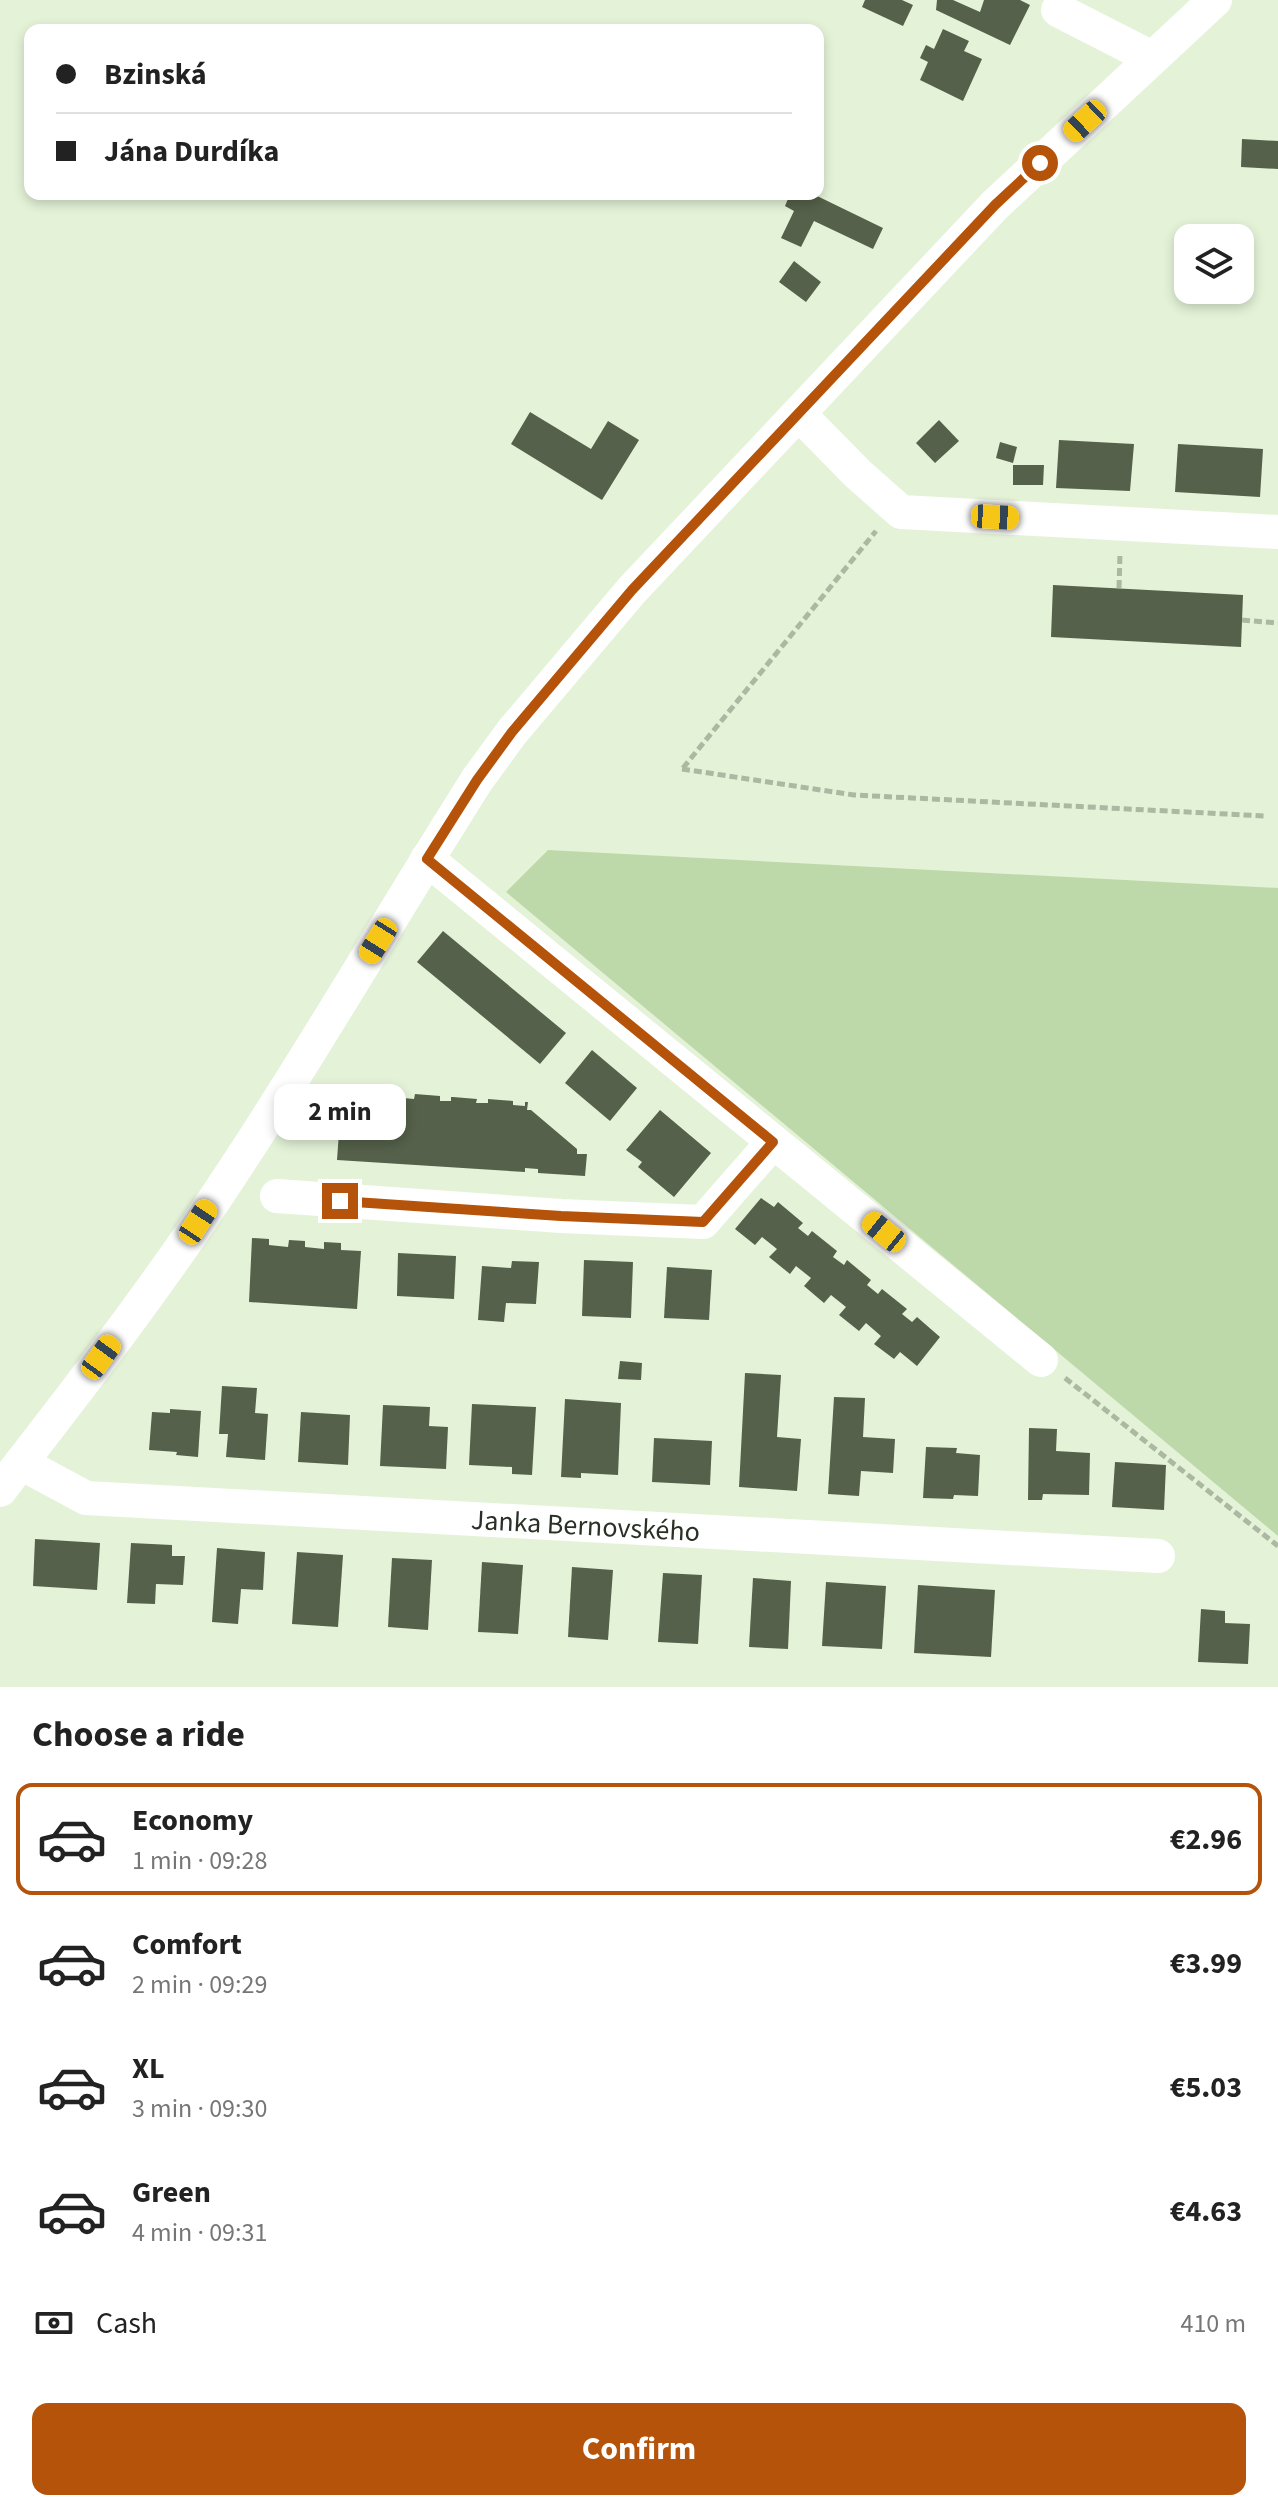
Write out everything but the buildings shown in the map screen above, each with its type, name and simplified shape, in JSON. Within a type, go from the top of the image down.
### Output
[{"type":"street","points":[[0,1490],[182,1246],[268,1115],[477,780],[512,732],[632,590],[995,205],[1215,0]]},
{"type":"street","points":[[1058,10],[1152,58]]},
{"type":"street","points":[[799,414],[901,512],[1278,532]]},
{"type":"street","points":[[427,859],[1041,1360]]},
{"type":"street","points":[[277,1196],[561,1216],[703,1222],[773,1142]]},
{"type":"street","name":"Janka Bernovského","points":[[21,1463],[86,1498],[1158,1556]]},
{"type":"path","points":[[895,509],[682,769],[854,795],[1265,816]]},
{"type":"path","points":[[1242,620],[1278,623]]},
{"type":"path","points":[[1041,1360],[1278,1546]]},
{"type":"green space","points":[[548,850],[1278,888],[1278,1536],[506,892]]},
{"type":"route","points":[[340,1201],[703,1222],[773,1142],[427,859],[512,732],[632,590],[995,205],[1040,163]]}]
